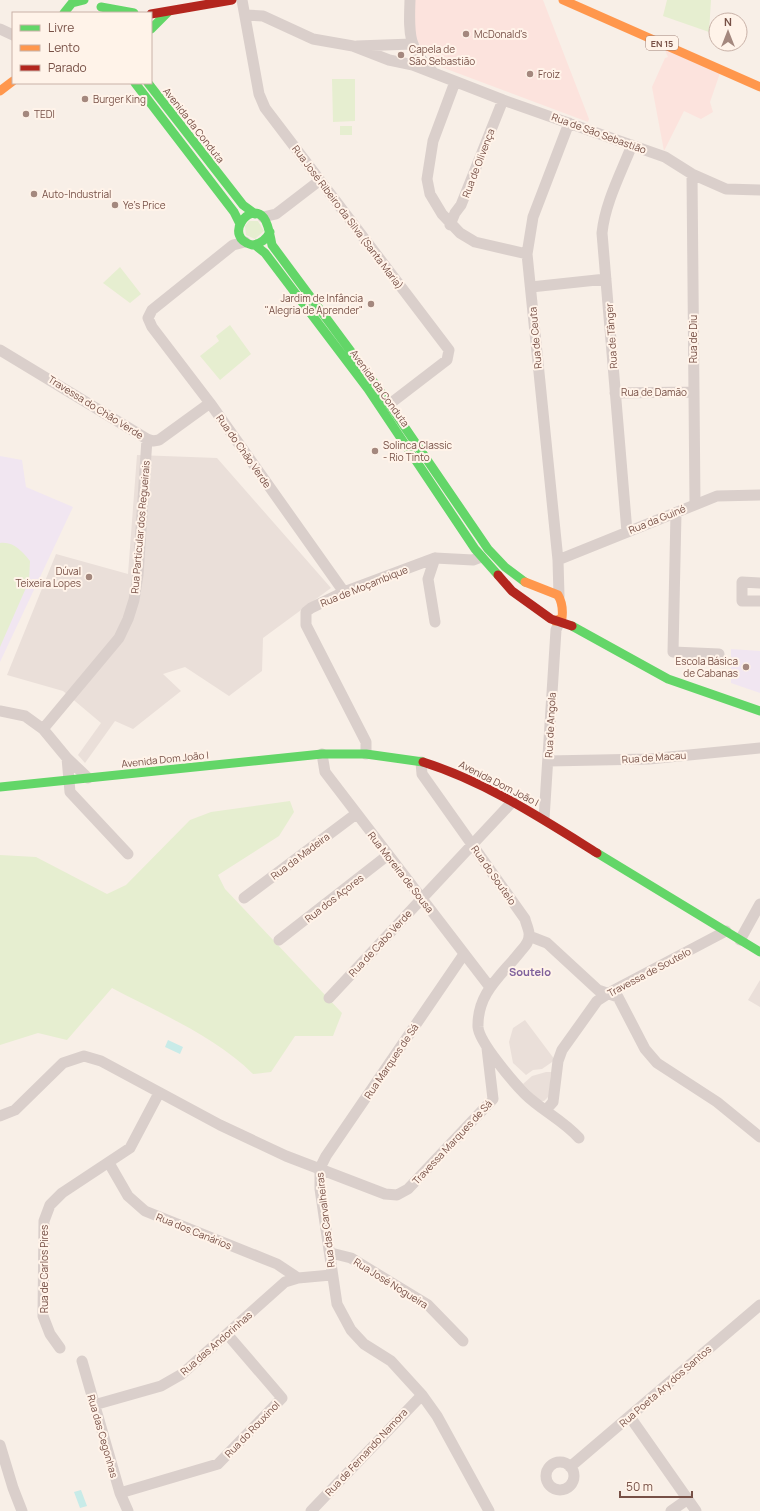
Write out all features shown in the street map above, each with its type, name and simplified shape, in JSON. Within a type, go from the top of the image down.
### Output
[{"type":"main road","points":[[61,0],[64,12]]},
{"type":"main road","points":[[65,12],[72,3],[84,0]]},
{"type":"main road","points":[[87,0],[103,10],[124,12]]},
{"type":"main road","points":[[152,17],[206,2],[232,0]]},
{"type":"main road","name":"EN 15","points":[[563,0],[760,87]]},
{"type":"main road","points":[[152,14],[168,12]]},
{"type":"main road","points":[[152,28],[168,12]]},
{"type":"main road","points":[[0,91],[12,82]]},
{"type":"main road","name":"Avenida da Conduta","points":[[136,84],[238,218],[243,238],[265,253],[368,389],[481,557],[512,590],[558,620]]},
{"type":"main road","name":"Avenida da Conduta","points":[[149,84],[241,203],[264,223],[272,244],[391,403],[484,542],[514,576],[536,588],[554,591]]},
{"type":"main road","points":[[246,217],[264,223],[265,241],[243,238],[246,217]]},
{"type":"main road","name":"Rua de Angola","points":[[554,591],[558,620],[544,601],[544,596],[554,591]]},
{"type":"main road","points":[[558,620],[655,663],[726,689]]},
{"type":"main road","points":[[558,620],[630,661],[662,677],[760,711]]},
{"type":"main road","name":"Avenida Dom João I","points":[[0,787],[322,754],[366,754],[421,762],[451,771],[513,801],[760,952]]},
{"type":"street","name":"Rua José Ribeiro da Silva (Santa Maria)","points":[[242,0],[261,101],[319,182],[449,350],[447,360],[391,403]]},
{"type":"street","points":[[410,0],[409,33],[412,44]]},
{"type":"street","name":"Rua de São Sebastião","points":[[245,15],[263,16],[313,39],[353,46],[412,44],[427,66],[436,75]]},
{"type":"street","points":[[0,29],[12,35]]},
{"type":"street","name":"Rua de São Sebastião","points":[[353,46],[377,56],[413,65],[503,100],[665,157],[692,174],[726,189],[760,190]]},
{"type":"street","points":[[455,82],[433,141],[427,179],[430,194],[450,224],[460,233],[475,242],[527,254]]},
{"type":"street","name":"Rua de Olivença","points":[[450,224],[455,213],[462,205],[503,100]]},
{"type":"street","name":"Rua de Ceuta","points":[[558,560],[527,254],[533,217],[569,123]]},
{"type":"street","name":"Rua de Tânger","points":[[626,532],[602,233],[603,223],[632,145]]},
{"type":"street","name":"Rua de Diu","points":[[692,174],[695,504]]},
{"type":"street","points":[[264,223],[319,182]]},
{"type":"street","name":"Rua do Chão Verde","points":[[243,238],[152,310],[148,318],[152,327],[210,403],[344,592]]},
{"type":"street","points":[[530,287],[606,279]]},
{"type":"street","name":"Travessa do Chão Verde","points":[[0,350],[147,439],[159,440],[210,403]]},
{"type":"street","name":"Rua de Damão","points":[[615,393],[693,392]]},
{"type":"street","name":"Rua Particular dos Regueirais","points":[[43,729],[119,638],[128,620],[134,600],[138,575],[147,439]]},
{"type":"street","points":[[744,495],[760,487]]},
{"type":"street","name":"Rua da Guiné","points":[[558,560],[717,496],[760,495]]},
{"type":"street","points":[[676,513],[673,652],[720,654]]},
{"type":"street","name":"Rua de Moçambique","points":[[366,754],[366,742],[306,626],[306,612],[311,608],[344,592],[435,558],[473,560],[481,557]]},
{"type":"street","points":[[435,558],[428,579],[435,622]]},
{"type":"street","name":"Rua de Angola","points":[[554,591],[558,560]]},
{"type":"street","points":[[760,583],[742,582],[742,601],[760,601]]},
{"type":"street","name":"Rua de Angola","points":[[544,819],[558,620]]},
{"type":"street","points":[[0,712],[26,716],[43,729],[67,758],[88,778]]},
{"type":"street","name":"Rua de Macau","points":[[548,760],[650,759],[760,748]]},
{"type":"street","name":"Rua Moreira de Sousa","points":[[322,754],[325,772],[489,986]]},
{"type":"street","points":[[67,758],[70,792],[128,854]]},
{"type":"street","name":"Rua do Soutelo","points":[[421,762],[422,774],[525,919],[529,936]]},
{"type":"street","name":"Rua de Cabo Verde","points":[[329,998],[513,801]]},
{"type":"street","name":"Rua da Madeira","points":[[244,898],[356,814]]},
{"type":"street","name":"Rua dos Açores","points":[[280,940],[388,855]]},
{"type":"street","points":[[740,940],[760,904]]},
{"type":"street","name":"Travessa de Soutelo","points":[[546,1110],[553,1102],[558,1061],[562,1050],[597,1001],[726,931]]},
{"type":"street","points":[[579,1138],[569,1127],[525,1094],[487,1048],[478,1028],[481,1006],[489,986],[504,973],[527,943],[529,936],[547,943],[598,990],[618,997],[645,1049],[657,1063],[717,1102],[760,1137]]},
{"type":"street","name":"Rua Marques de Sá","points":[[320,1168],[326,1156],[464,954]]},
{"type":"street","name":"Travessa Marques de Sá","points":[[320,1168],[385,1194],[397,1195],[408,1190],[493,1099],[487,1048]]},
{"type":"street","name":"Rua das Carvalheiras","points":[[0,1116],[15,1110],[63,1063],[84,1056],[101,1061],[220,1125],[286,1156],[320,1168],[320,1189],[330,1252],[336,1304],[351,1330],[364,1344],[391,1361],[422,1394],[437,1416],[489,1511]]},
{"type":"street","name":"Rua de Carlos Pires","points":[[60,1348],[50,1334],[43,1316],[44,1221],[50,1205],[62,1193],[130,1148],[159,1092]]},
{"type":"street","name":"Rua dos Canários","points":[[108,1163],[128,1196],[145,1211],[277,1264],[298,1278]]},
{"type":"street","name":"Rua José Nogueira","points":[[330,1252],[351,1258],[428,1305],[463,1340]]},
{"type":"street","name":"Rua das Andorinhas","points":[[94,1405],[161,1386],[182,1374],[285,1282],[298,1278],[332,1275]]},
{"type":"street","name":"Rua Poeta Ary dos Santos","points":[[570,1467],[760,1305]]},
{"type":"street","name":"Rua do Rouxinol","points":[[120,1493],[218,1464],[282,1398],[227,1334]]},
{"type":"street","name":"Rua das Cegonhas","points":[[82,1361],[120,1493],[128,1511]]},
{"type":"street","name":"Rua de Fernando Namora","points":[[311,1511],[422,1394]]},
{"type":"street","points":[[630,1417],[696,1511]]},
{"type":"street","points":[[0,1445],[13,1488],[22,1511]]},
{"type":"street","points":[[671,1511],[688,1499]]},
{"type":"shaded area","points":[[415,0],[543,0],[589,119],[588,122],[436,65],[413,36]]},
{"type":"shaded area","points":[[664,48],[720,73],[710,102],[713,112],[701,119],[684,111],[664,151],[652,87],[665,58],[668,57]]},
{"type":"shaded area","points":[[137,455],[217,458],[331,588],[263,638],[262,671],[229,696],[185,667],[163,674],[181,691],[133,729],[115,721],[85,763],[78,755],[101,723],[63,691],[7,675],[56,554],[128,574]]},
{"type":"shaded area","points":[[0,456],[22,460],[26,487],[73,507],[0,662]]},
{"type":"shaded area","name":"Escola Básica de Cabanas","points":[[731,649],[760,651],[760,693],[731,683]]},
{"type":"shaded area","points":[[760,980],[760,1007],[748,1000]]},
{"type":"shaded area","points":[[525,1020],[555,1060],[542,1069],[533,1070],[526,1075],[513,1063],[509,1042],[513,1028]]},
{"type":"shaded area","points":[[551,1072],[549,1096],[544,1101],[540,1101],[523,1084],[532,1076]]},
{"type":"green space","points":[[667,0],[711,0],[710,12],[708,12],[708,32],[663,16]]},
{"type":"green space","points":[[332,79],[355,79],[355,121],[333,122]]},
{"type":"green space","points":[[340,126],[352,126],[352,135],[340,135]]},
{"type":"green space","points":[[249,221],[258,221],[264,231],[255,239],[246,235],[245,226]]},
{"type":"green space","points":[[120,267],[141,294],[130,303],[103,283]]},
{"type":"green space","points":[[230,325],[251,354],[220,380],[200,356],[219,341],[216,336]]},
{"type":"green space","points":[[0,543],[13,545],[30,561],[29,581],[0,647]]},
{"type":"green space","points":[[290,801],[294,812],[279,836],[218,875],[225,889],[342,1013],[333,1036],[295,1036],[271,1072],[253,1074],[222,1048],[186,1026],[112,988],[67,1040],[38,1033],[0,1045],[0,855],[36,857],[107,894],[126,885],[190,820],[211,812]]},
{"type":"water","points":[[168,1040],[183,1047],[180,1054],[165,1047]]},
{"type":"water","points":[[81,1490],[87,1506],[80,1508],[74,1492]]},
{"type":"traffic: fast","points":[[65,12],[72,3],[84,0]]},
{"type":"traffic: fast","points":[[101,7],[128,12]]},
{"type":"traffic: fast","points":[[152,28],[168,12]]},
{"type":"traffic: fast","points":[[136,84],[234,212],[240,224]]},
{"type":"traffic: fast","points":[[149,84],[243,205],[255,214]]},
{"type":"traffic: fast","points":[[270,232],[268,235],[267,237],[263,241],[252,245],[243,241],[239,235],[239,228],[246,217],[252,214],[258,214],[264,218],[268,227],[269,231],[270,234],[272,245],[378,388],[488,549],[505,567],[525,582]]},
{"type":"traffic: fast","points":[[255,245],[265,253],[368,389],[475,549],[498,575]]},
{"type":"traffic: fast","points":[[572,626],[668,679],[760,711]]},
{"type":"traffic: fast","points":[[0,787],[322,754],[366,754],[423,762]]},
{"type":"traffic: fast","points":[[597,853],[760,952]]},
{"type":"traffic: slow","points":[[563,0],[760,87]]},
{"type":"traffic: slow","points":[[0,91],[12,82]]},
{"type":"traffic: slow","points":[[525,582],[558,595],[562,606],[562,618],[555,621]]},
{"type":"traffic: jam","points":[[152,14],[232,0]]},
{"type":"traffic: jam","points":[[498,575],[512,591],[551,619],[572,626]]},
{"type":"traffic: jam","points":[[423,762],[446,770],[491,790],[534,814],[597,853]]},
{"type":"place","name":"McDonald's","points":[[466,34]]},
{"type":"place","name":"Capela de São Sebastião","points":[[401,55]]},
{"type":"place","name":"Froiz","points":[[530,74]]},
{"type":"place","name":"Burger King","points":[[85,99]]},
{"type":"place","name":"TEDI","points":[[26,114]]},
{"type":"place","name":"Auto-Industrial","points":[[34,194]]},
{"type":"place","name":"Ye's Price","points":[[115,205]]},
{"type":"place","name":"Jardim de Infância \"Alegria de Aprender\"","points":[[371,304]]},
{"type":"place","name":"Solinca Classic - Rio Tinto","points":[[375,451]]},
{"type":"place","name":"Dúval Teixeira Lopes","points":[[89,577]]},
{"type":"place","name":"Escola Básica de Cabanas","points":[[746,667]]},
{"type":"district","name":"Soutelo","points":[[530,971]]}]
